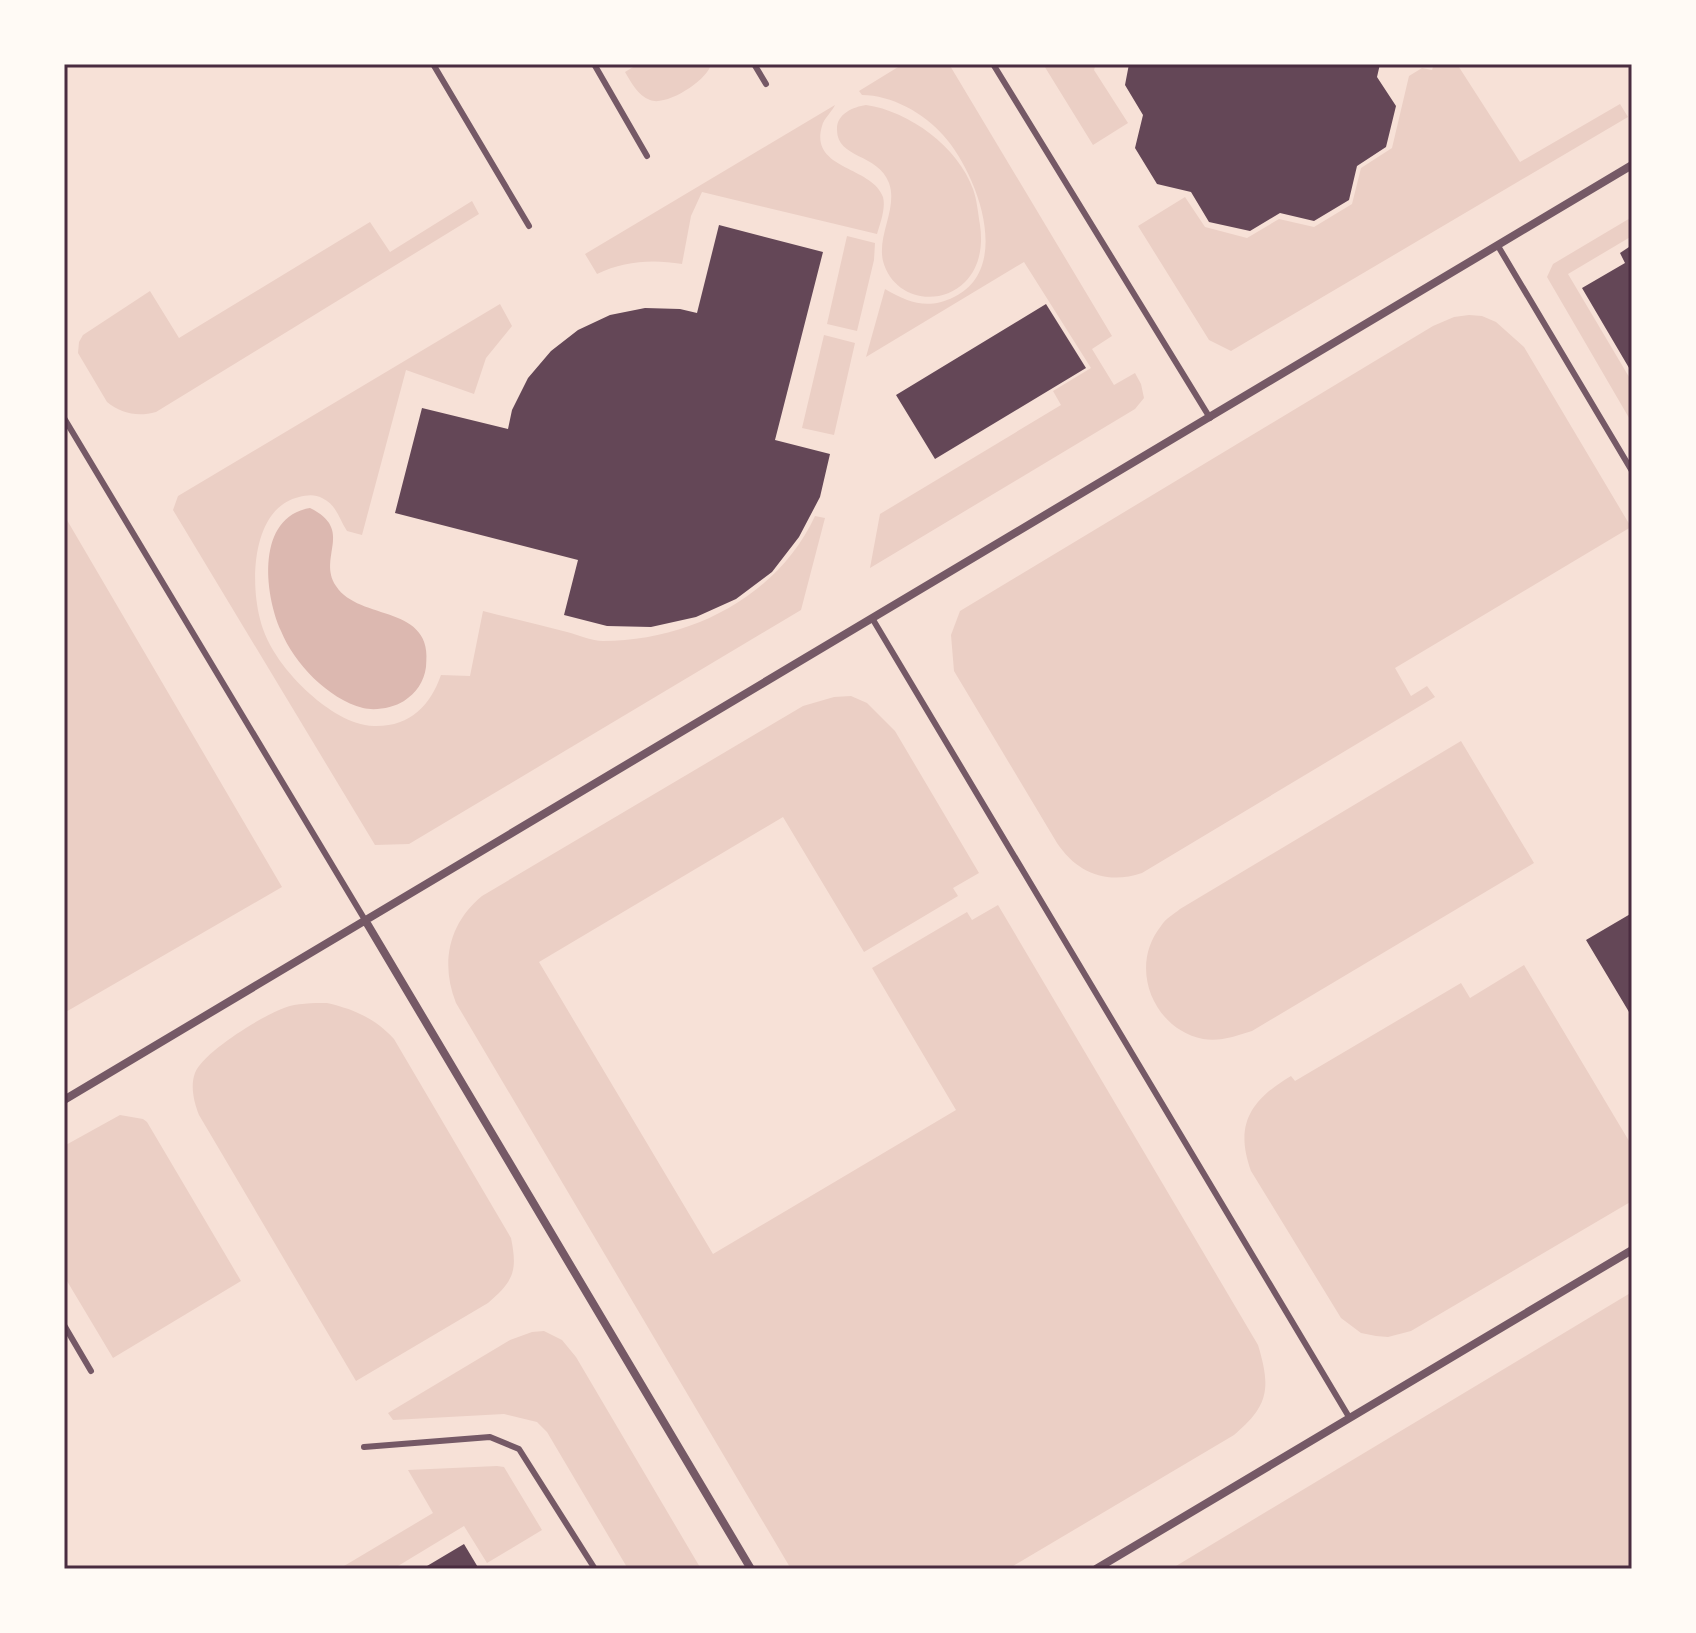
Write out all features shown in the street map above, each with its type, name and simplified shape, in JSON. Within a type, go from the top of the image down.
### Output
[{"type":"street","points":[[64,1100],[1632,165]]},
{"type":"street","points":[[365,920],[751,1569]]},
{"type":"street","points":[[1096,1569],[1632,1250]]},
{"type":"lane","points":[[433,64],[529,226]]},
{"type":"lane","points":[[594,64],[647,156]]},
{"type":"lane","points":[[754,64],[766,84]]},
{"type":"lane","points":[[993,64],[1210,418]]},
{"type":"lane","points":[[1498,246],[1632,471]]},
{"type":"lane","points":[[64,418],[365,920]]},
{"type":"lane","points":[[872,618],[1349,1417]]},
{"type":"lane","points":[[64,1325],[91,1371]]},
{"type":"lane","points":[[364,1447],[490,1437],[519,1449],[595,1569]]},
{"type":"shaded area","points":[[638,64],[711,64],[702,77],[685,91],[657,101],[642,95],[625,72]]},
{"type":"shaded area","points":[[903,64],[949,64],[1112,336],[1092,349],[1114,385],[1135,373],[1144,398],[1135,409],[870,568],[880,514],[1061,405],[1053,391],[1091,368],[1024,262],[866,357],[885,289],[902,298],[927,304],[954,297],[972,283],[982,265],[986,242],[977,194],[967,171],[943,135],[926,119],[906,107],[884,98],[862,95],[859,91]]},
{"type":"shaded area","points":[[1043,64],[1096,64],[1094,70],[1128,123],[1093,145]]},
{"type":"shaded area","points":[[1434,64],[1457,64],[1520,162],[1620,104],[1628,117],[1231,351],[1209,340],[1138,226],[1185,197],[1205,227],[1247,238],[1279,219],[1314,227],[1352,204],[1361,168],[1392,148],[1409,76],[1422,68],[1432,70]]},
{"type":"shaded area","points":[[835,105],[823,123],[820,140],[824,151],[833,160],[877,187],[884,201],[877,234],[702,192],[691,216],[682,264],[638,262],[597,274],[585,254]]},
{"type":"shaded area","points":[[866,105],[899,115],[930,134],[956,159],[973,189],[981,233],[977,263],[965,282],[943,295],[918,296],[896,284],[888,274],[882,251],[891,202],[889,183],[876,166],[844,146],[837,130],[842,116]]},
{"type":"shaded area","points":[[472,201],[479,214],[156,412],[130,413],[107,402],[78,353],[83,335],[150,291],[179,338],[370,222],[390,252]]},
{"type":"shaded area","points":[[1632,217],[1632,236],[1568,274],[1632,382],[1632,423],[1547,277],[1553,264]]},
{"type":"shaded area","points":[[847,236],[875,243],[874,260],[857,331],[827,324]]},
{"type":"shaded area","points":[[500,304],[512,326],[486,358],[474,394],[406,370],[362,535],[347,531],[331,504],[311,495],[283,504],[263,530],[255,585],[263,630],[286,669],[331,710],[356,723],[374,726],[398,723],[408,718],[431,696],[441,675],[470,676],[483,611],[603,641],[668,633],[699,623],[755,591],[799,544],[815,516],[825,518],[801,610],[409,844],[375,845],[173,510],[178,496]]},
{"type":"shaded area","points":[[1469,315],[1496,322],[1524,347],[1631,527],[1395,668],[1411,696],[1427,686],[1435,697],[1142,873],[1117,878],[1083,869],[1057,843],[954,671],[951,635],[960,611],[1433,326],[1454,317]]},
{"type":"shaded area","points":[[824,335],[855,343],[834,435],[802,428]]},
{"type":"shaded area","points":[[310,508],[330,525],[333,544],[330,565],[336,586],[361,605],[408,623],[419,632],[426,647],[426,667],[421,682],[400,703],[368,709],[337,697],[303,667],[281,631],[268,578],[273,541],[280,526],[293,514]]},
{"type":"shaded area","points":[[64,515],[282,887],[64,1013]]},
{"type":"shaded area","points":[[851,696],[867,703],[895,731],[979,873],[953,888],[958,896],[864,952],[783,817],[539,962],[713,1254],[956,1110],[872,968],[967,912],[972,920],[998,905],[1258,1345],[1265,1373],[1264,1395],[1260,1405],[1246,1425],[1234,1435],[1008,1569],[791,1569],[456,1003],[451,988],[448,959],[455,931],[482,896],[803,706],[834,697]]},
{"type":"shaded area","points":[[1461,741],[1534,863],[1252,1031],[1209,1040],[1185,1033],[1171,1023],[1159,1010],[1147,977],[1151,942],[1165,921],[1180,909]]},
{"type":"shaded area","points":[[1524,965],[1632,1146],[1632,1201],[1411,1331],[1388,1337],[1361,1333],[1341,1318],[1251,1171],[1244,1140],[1250,1115],[1265,1094],[1291,1076],[1295,1081],[1461,983],[1470,998]]},
{"type":"shaded area","points":[[327,1003],[363,1015],[394,1039],[511,1238],[514,1259],[508,1282],[488,1303],[356,1381],[199,1115],[193,1089],[195,1073],[200,1065],[221,1045],[248,1027],[289,1006]]},
{"type":"shaded area","points":[[120,1115],[147,1122],[241,1281],[113,1358],[64,1276],[64,1146]]},
{"type":"shaded area","points":[[1632,1292],[1632,1569],[1171,1569]]},
{"type":"shaded area","points":[[544,1331],[562,1340],[576,1357],[701,1569],[628,1569],[547,1432],[537,1422],[504,1414],[393,1420],[388,1413],[510,1340]]},
{"type":"shaded area","points":[[504,1467],[542,1530],[487,1563],[464,1526],[393,1569],[339,1569],[433,1513],[408,1470]]},
{"type":"building","points":[[1129,64],[1380,64],[1377,77],[1396,106],[1386,147],[1357,166],[1349,200],[1314,221],[1280,213],[1250,231],[1209,222],[1191,192],[1157,184],[1135,148],[1143,115],[1125,85]]},
{"type":"building","points":[[719,225],[823,252],[775,440],[830,454],[820,497],[799,537],[772,572],[736,599],[696,617],[651,627],[607,626],[564,615],[578,560],[395,513],[422,408],[508,429],[512,410],[528,378],[551,351],[578,330],[610,315],[645,308],[697,313]]},
{"type":"building","points":[[1632,245],[1632,373],[1582,288],[1625,263],[1620,253]]},
{"type":"building","points":[[1046,304],[1086,368],[935,459],[896,395]]},
{"type":"building","points":[[1632,913],[1632,1017],[1586,940]]},
{"type":"building","points":[[464,1544],[479,1569],[422,1569]]}]
